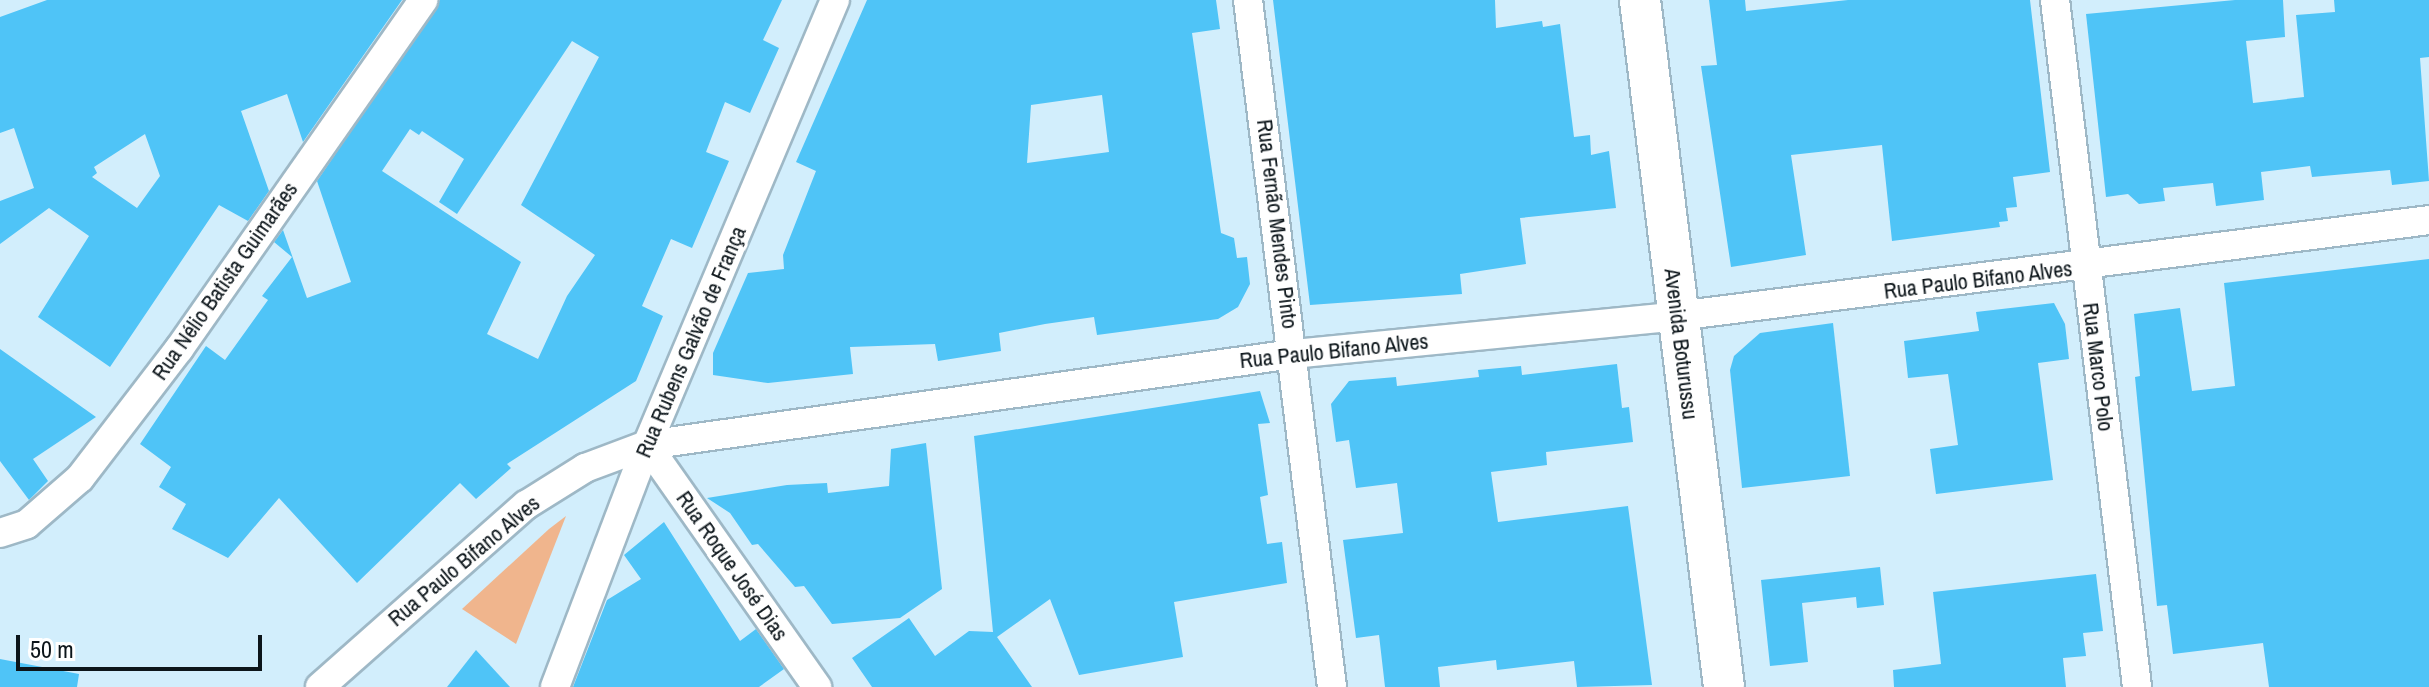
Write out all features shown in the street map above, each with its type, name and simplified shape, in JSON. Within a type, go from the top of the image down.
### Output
[{"type":"main road","name":"Avenida Boturussu","points":[[1640,0],[1724,687]]},
{"type":"street","name":"Rua Nélio Batista Guimarães","points":[[0,533],[27,524],[80,478],[179,349],[423,0]]},
{"type":"street","name":"Rua Rubens Galvão de França","points":[[555,687],[647,445],[835,0]]},
{"type":"street","name":"Rua Fernão Mendes Pinto","points":[[1248,0],[1332,687]]},
{"type":"street","name":"Rua Marco Polo","points":[[2055,0],[2137,687]]},
{"type":"street","name":"Rua Paulo Bifano Alves","points":[[320,687],[526,505],[585,468],[647,445],[1293,354],[1678,316],[2429,220]]},
{"type":"street","name":"Rua Roque José Dias","points":[[647,445],[817,687]]},
{"type":"shaded area","points":[[566,516],[516,644],[462,609],[549,529]]},
{"type":"building","points":[[47,0],[402,0],[303,142],[287,94],[241,111],[269,191],[248,221],[219,205],[110,367],[38,317],[89,236],[49,208],[0,244],[0,201],[34,188],[14,128],[0,133],[0,17]],"holes":[[[145,134],[160,176],[137,208],[92,177],[97,173],[94,167]]]},
{"type":"building","points":[[440,0],[782,0],[763,40],[779,48],[750,113],[725,102],[706,152],[729,161],[692,248],[671,239],[642,306],[663,316],[636,381],[507,464],[511,468],[476,499],[460,483],[357,583],[279,498],[228,558],[172,529],[186,504],[159,487],[171,467],[140,444],[206,346],[225,360],[268,300],[262,296],[292,257],[274,242],[283,230],[307,298],[351,282],[317,181]],"holes":[[[572,41],[599,57],[521,205],[595,255],[567,296],[538,359],[487,334],[521,262],[382,171],[410,129],[419,135],[422,131],[464,159],[439,202],[457,214]]]},
{"type":"building","points":[[867,0],[1216,0],[1220,29],[1192,33],[1221,233],[1234,238],[1237,258],[1247,257],[1250,284],[1238,307],[1218,319],[1097,335],[1094,317],[999,333],[1001,351],[938,361],[935,344],[850,347],[853,374],[768,383],[713,375],[713,353],[748,273],[784,269],[783,255],[816,171],[796,162]],"holes":[[[1102,95],[1109,152],[1027,163],[1031,105]]]},
{"type":"building","points":[[1273,0],[1495,0],[1496,28],[1542,21],[1543,27],[1560,24],[1574,137],[1590,135],[1591,155],[1609,151],[1616,208],[1520,218],[1526,264],[1460,274],[1462,294],[1310,305]]},
{"type":"building","points":[[1709,0],[1745,0],[1746,11],[1848,0],[2030,0],[2050,172],[2013,177],[2017,207],[2006,208],[2008,221],[1999,222],[2000,227],[1892,241],[1882,145],[1791,155],[1806,255],[1731,267],[1701,66],[1717,65]]},
{"type":"building","points":[[2235,0],[2283,0],[2285,37],[2246,41],[2253,103],[2304,97],[2296,15],[2335,12],[2334,0],[2429,0],[2429,57],[2420,58],[2429,181],[2392,185],[2390,170],[2312,177],[2310,166],[2261,172],[2264,200],[2216,206],[2213,183],[2163,188],[2165,201],[2139,204],[2128,194],[2106,197],[2086,14]]},
{"type":"building","points":[[2429,259],[2429,687],[2269,687],[2263,643],[2173,654],[2167,605],[2157,606],[2135,377],[2140,376],[2134,314],[2180,308],[2192,391],[2235,386],[2224,283]]},
{"type":"building","points":[[2054,303],[2065,324],[2069,359],[2038,363],[2053,480],[1936,494],[1930,449],[1958,445],[1948,374],[1908,378],[1904,341],[1979,331],[1976,312]]},
{"type":"building","points":[[1833,323],[1850,476],[1742,488],[1730,370],[1734,356],[1760,333]]},
{"type":"building","points":[[0,349],[96,417],[33,459],[48,481],[29,500],[0,461]]},
{"type":"building","points":[[1617,364],[1622,408],[1629,407],[1633,442],[1546,452],[1547,465],[1491,472],[1498,522],[1628,506],[1652,685],[1577,687],[1574,661],[1497,670],[1496,660],[1438,667],[1440,687],[1385,687],[1379,635],[1356,638],[1343,540],[1403,533],[1397,483],[1356,488],[1349,440],[1336,442],[1331,404],[1349,381],[1396,377],[1397,386],[1479,377],[1478,370],[1521,366],[1522,375]]},
{"type":"building","points":[[1260,391],[1270,423],[1258,424],[1268,495],[1260,497],[1267,544],[1282,542],[1287,583],[1174,602],[1183,657],[1079,675],[1050,599],[997,637],[1032,687],[872,687],[852,658],[909,618],[935,656],[969,631],[993,632],[974,436]]},
{"type":"building","points":[[926,443],[942,589],[900,618],[832,624],[804,586],[795,587],[758,544],[752,545],[730,513],[707,498],[787,485],[827,483],[828,493],[889,486],[891,449]]},
{"type":"building","points":[[664,522],[740,641],[756,629],[784,669],[759,687],[573,687],[607,600],[641,579],[624,555]]},
{"type":"building","points":[[1880,567],[1884,605],[1857,608],[1856,597],[1802,603],[1808,662],[1770,666],[1761,580]]},
{"type":"building","points":[[2096,574],[2103,631],[2083,633],[2086,656],[2063,658],[2066,687],[1894,687],[1893,670],[1941,664],[1933,592]]},
{"type":"building","points":[[476,650],[510,687],[447,687]]},
{"type":"building","points":[[0,659],[79,674],[77,687],[0,687]]}]
